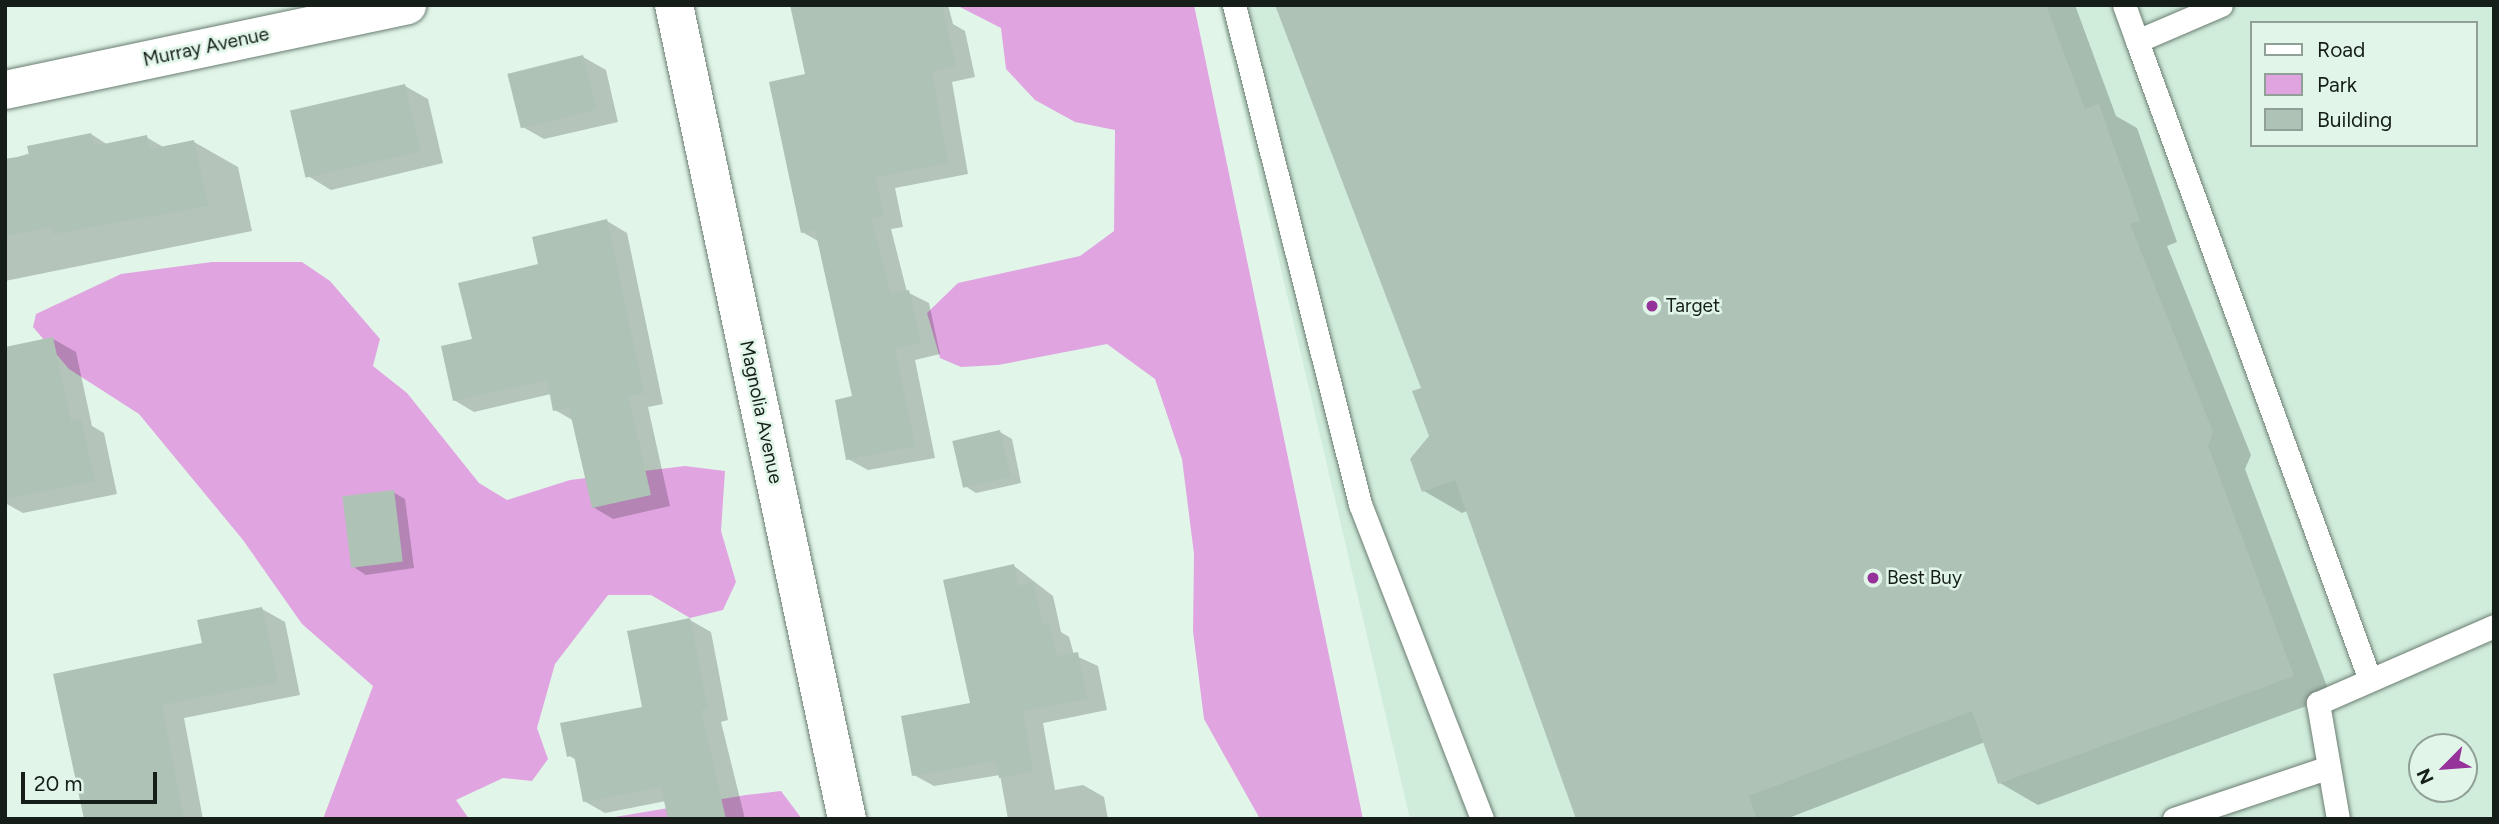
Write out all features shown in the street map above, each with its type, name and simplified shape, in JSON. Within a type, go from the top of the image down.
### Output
[{"type":"street","name":"Murray Avenue","points":[[5,90],[407,5]]},
{"type":"street","name":"Magnolia Avenue","points":[[674,5],[847,819]]},
{"type":"lane","points":[[1234,5],[1360,504],[1482,819]]},
{"type":"lane","points":[[2124,5],[2371,680]]},
{"type":"lane","points":[[2137,41],[2221,5]]},
{"type":"lane","points":[[2338,819],[2318,703],[2494,626]]},
{"type":"lane","points":[[2174,819],[2329,767]]},
{"type":"shaded area","points":[[1219,5],[2494,5],[2494,819],[1410,819]]},
{"type":"green space","points":[[956,5],[1194,5],[1363,819],[1260,819],[1204,719],[1193,631],[1194,554],[1182,459],[1155,379],[1107,344],[998,365],[961,367],[940,358],[927,313],[958,283],[1080,256],[1114,231],[1115,130],[1075,122],[1035,100],[1006,69],[1001,28]]},
{"type":"green space","points":[[212,262],[302,262],[330,281],[380,339],[373,366],[407,393],[479,483],[507,500],[570,480],[685,466],[725,471],[721,531],[736,582],[723,610],[690,618],[651,595],[608,595],[555,664],[537,728],[548,759],[532,781],[503,778],[456,800],[469,819],[323,819],[373,686],[302,624],[243,540],[139,414],[69,369],[33,327],[36,314],[121,274]]},
{"type":"green space","points":[[781,791],[802,819],[603,819],[746,795]]},
{"type":"building","points":[[790,5],[942,5],[956,66],[932,71],[948,163],[875,177],[884,216],[871,218],[891,294],[909,290],[921,343],[895,348],[915,446],[846,460],[835,400],[852,396],[815,230],[801,233],[769,82],[805,74]]},
{"type":"building","points":[[1275,5],[2046,5],[2085,109],[2099,104],[2140,221],[2130,224],[2213,432],[2208,446],[2294,676],[1998,784],[1972,711],[1749,796],[1757,819],[1576,819],[1455,480],[1422,492],[1410,459],[1429,436],[1412,391],[1421,388]]},
{"type":"building","points":[[583,55],[597,109],[521,128],[507,74]]},
{"type":"building","points":[[405,84],[421,151],[306,178],[290,111]]},
{"type":"building","points":[[91,133],[94,146],[147,135],[150,149],[194,140],[208,206],[53,234],[52,227],[5,236],[5,159],[29,155],[27,146]]},
{"type":"building","points":[[607,219],[644,393],[628,396],[651,495],[592,508],[569,408],[553,411],[547,380],[453,401],[441,346],[472,339],[458,283],[538,264],[532,237]]},
{"type":"building","points":[[53,337],[71,421],[81,418],[95,481],[5,499],[5,347]]},
{"type":"building","points":[[1000,430],[1011,477],[963,488],[952,441]]},
{"type":"building","points":[[394,490],[403,561],[351,568],[342,496]]},
{"type":"building","points":[[1014,564],[1018,586],[1033,582],[1042,624],[1049,623],[1057,656],[1078,652],[1087,699],[1023,711],[1033,771],[999,778],[996,761],[912,776],[901,716],[970,703],[943,580]]},
{"type":"building","points":[[262,607],[278,682],[162,705],[184,819],[84,819],[53,674],[202,643],[197,620]]},
{"type":"building","points":[[690,618],[708,709],[701,710],[726,819],[668,819],[661,787],[583,802],[574,755],[567,757],[560,723],[642,707],[627,631]]},
{"type":"place","name":"Target","points":[[1652,306]]},
{"type":"place","name":"Best Buy","points":[[1873,578]]}]
